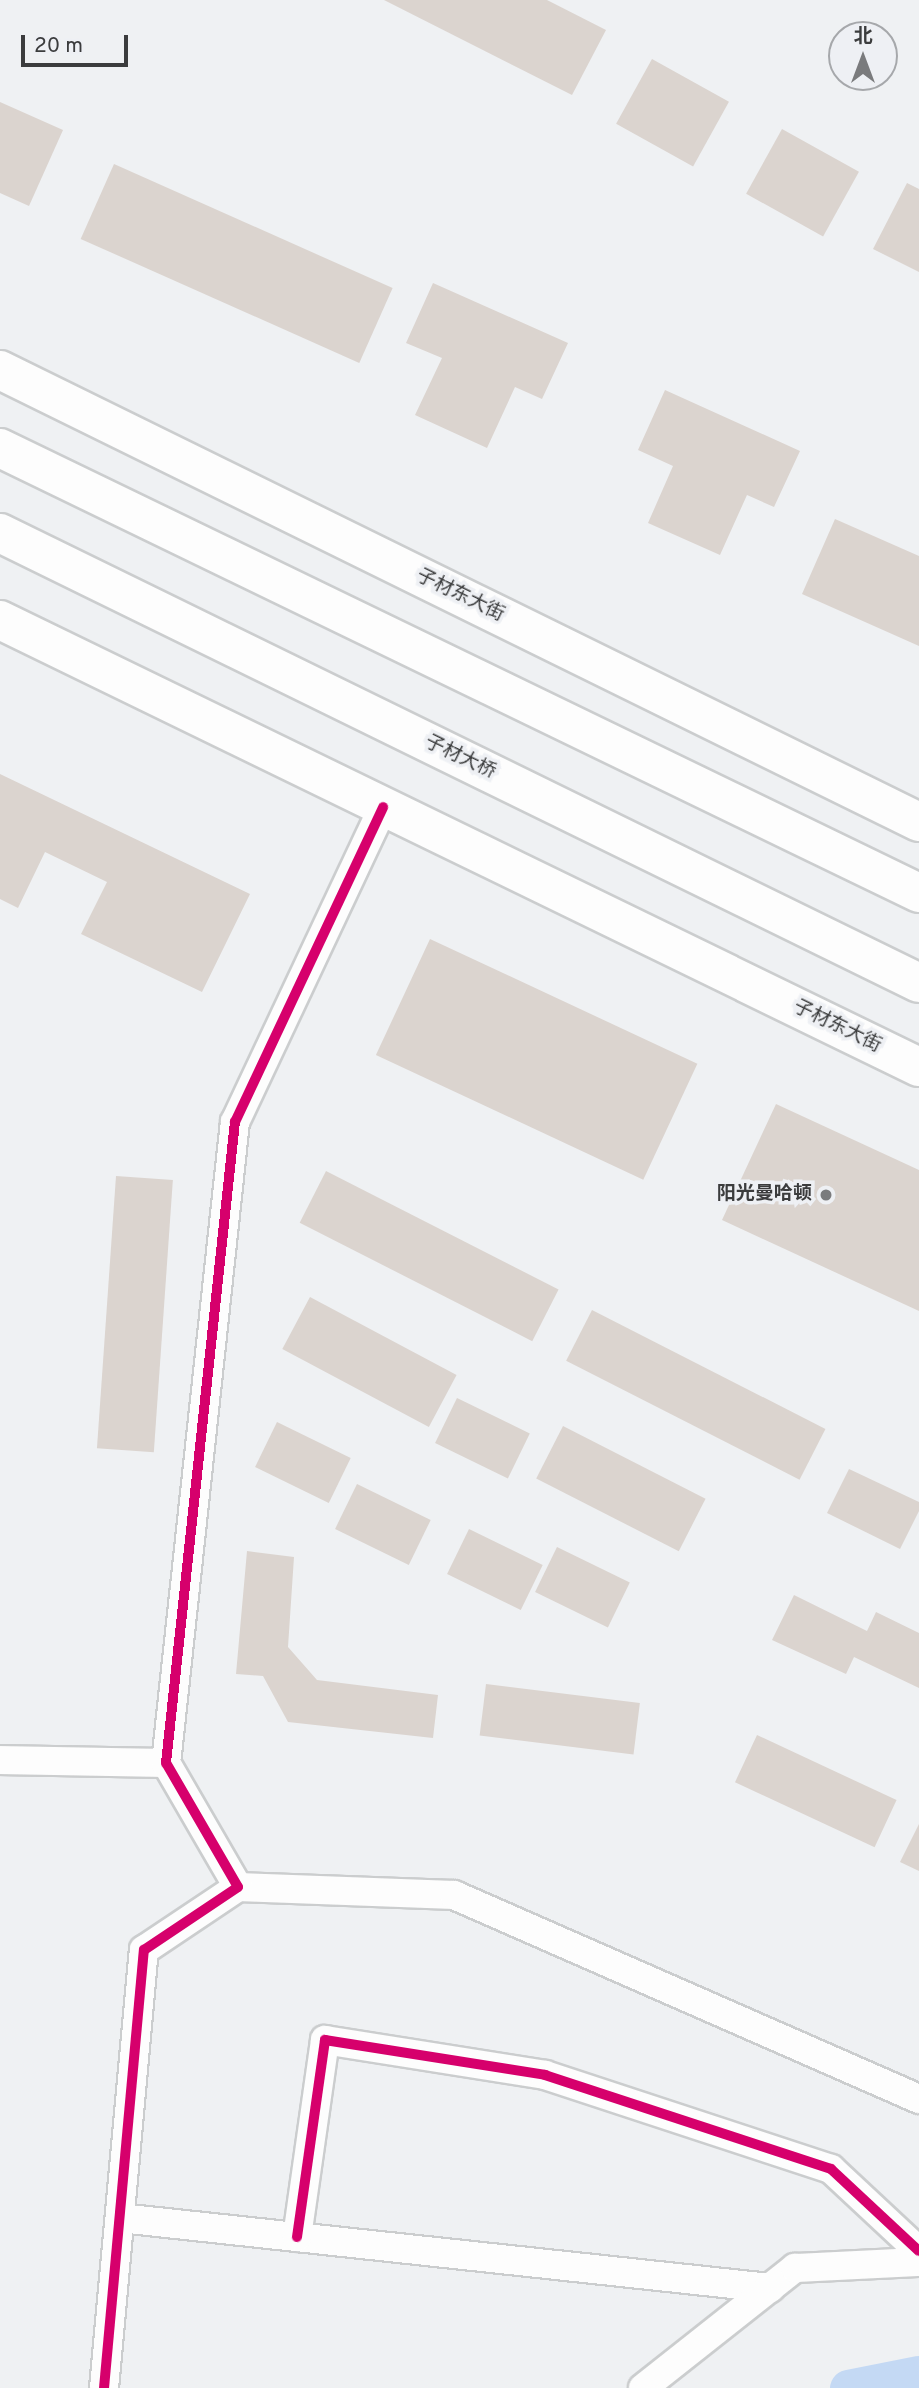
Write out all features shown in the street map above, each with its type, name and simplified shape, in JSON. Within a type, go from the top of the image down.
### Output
[{"type":"main road","name":"子材东大街","points":[[0,370],[919,822]]},
{"type":"main road","points":[[0,448],[919,893]]},
{"type":"main road","name":"子材大桥","points":[[0,533],[919,983]]},
{"type":"main road","name":"子材东大街","points":[[0,620],[919,1067]]},
{"type":"street","points":[[239,1887],[166,1763],[235,1122],[383,807]]},
{"type":"street","points":[[0,1760],[166,1763]]},
{"type":"street","points":[[104,2388],[144,1950],[239,1887],[454,1895],[919,2099]]},
{"type":"street","points":[[297,2237],[325,2040],[545,2076],[831,2169],[919,2250]]},
{"type":"street","points":[[120,2218],[771,2288]]},
{"type":"street","points":[[643,2388],[795,2268],[919,2262]]},
{"type":"building","points":[[384,0],[547,0],[606,30],[572,95]]},
{"type":"building","points":[[652,59],[729,102],[693,166],[616,124]]},
{"type":"building","points":[[0,102],[63,130],[29,206],[0,193]]},
{"type":"building","points":[[782,129],[859,172],[823,236],[746,194]]},
{"type":"building","points":[[114,164],[393,288],[359,363],[81,239]]},
{"type":"building","points":[[907,183],[919,189],[919,272],[873,249]]},
{"type":"building","points":[[433,283],[568,343],[542,399],[515,387],[487,448],[415,415],[442,358],[406,343]]},
{"type":"building","points":[[665,390],[800,451],[774,507],[747,495],[720,555],[648,523],[673,466],[638,450]]},
{"type":"building","points":[[835,519],[919,556],[919,646],[802,594]]},
{"type":"building","points":[[0,774],[250,894],[202,992],[81,934],[107,882],[45,852],[18,908],[0,899]]},
{"type":"building","points":[[430,939],[697,1064],[643,1180],[376,1055]]},
{"type":"building","name":"阳光曼哈顿","points":[[776,1104],[919,1170],[919,1311],[722,1220]]},
{"type":"building","points":[[326,1171],[559,1289],[532,1341],[300,1223]]},
{"type":"building","points":[[116,1176],[173,1180],[154,1452],[97,1448]]},
{"type":"building","points":[[310,1297],[457,1375],[429,1427],[282,1349]]},
{"type":"building","points":[[592,1310],[825,1429],[800,1480],[566,1361]]},
{"type":"building","points":[[457,1398],[530,1434],[508,1478],[435,1443]]},
{"type":"building","points":[[277,1422],[351,1458],[329,1503],[255,1467]]},
{"type":"building","points":[[563,1426],[706,1499],[679,1551],[536,1479]]},
{"type":"building","points":[[849,1469],[919,1502],[919,1511],[900,1549],[827,1513]]},
{"type":"building","points":[[357,1484],[431,1520],[409,1565],[335,1529]]},
{"type":"building","points":[[469,1529],[543,1565],[521,1610],[447,1574]]},
{"type":"building","points":[[557,1547],[630,1583],[608,1627],[535,1592]]},
{"type":"building","points":[[247,1551],[294,1557],[288,1647],[317,1680],[438,1695],[433,1738],[288,1722],[263,1676],[236,1674]]},
{"type":"building","points":[[794,1595],[867,1631],[876,1612],[919,1633],[919,1688],[854,1657],[846,1674],[772,1640]]},
{"type":"building","points":[[486,1684],[640,1703],[634,1755],[480,1736]]},
{"type":"building","points":[[757,1735],[897,1800],[875,1847],[735,1782]]},
{"type":"building","points":[[919,1824],[919,1871],[900,1862]]},
{"type":"waterway","points":[[848,2388],[919,2374]]},
{"type":"cycle path","points":[[104,2388],[144,1950],[238,1887],[166,1763],[235,1122],[383,807]]},
{"type":"cycle path","points":[[297,2237],[325,2040],[545,2075],[831,2169],[919,2251]]},
{"type":"place","name":"阳光曼哈顿","points":[[826,1195]]}]
